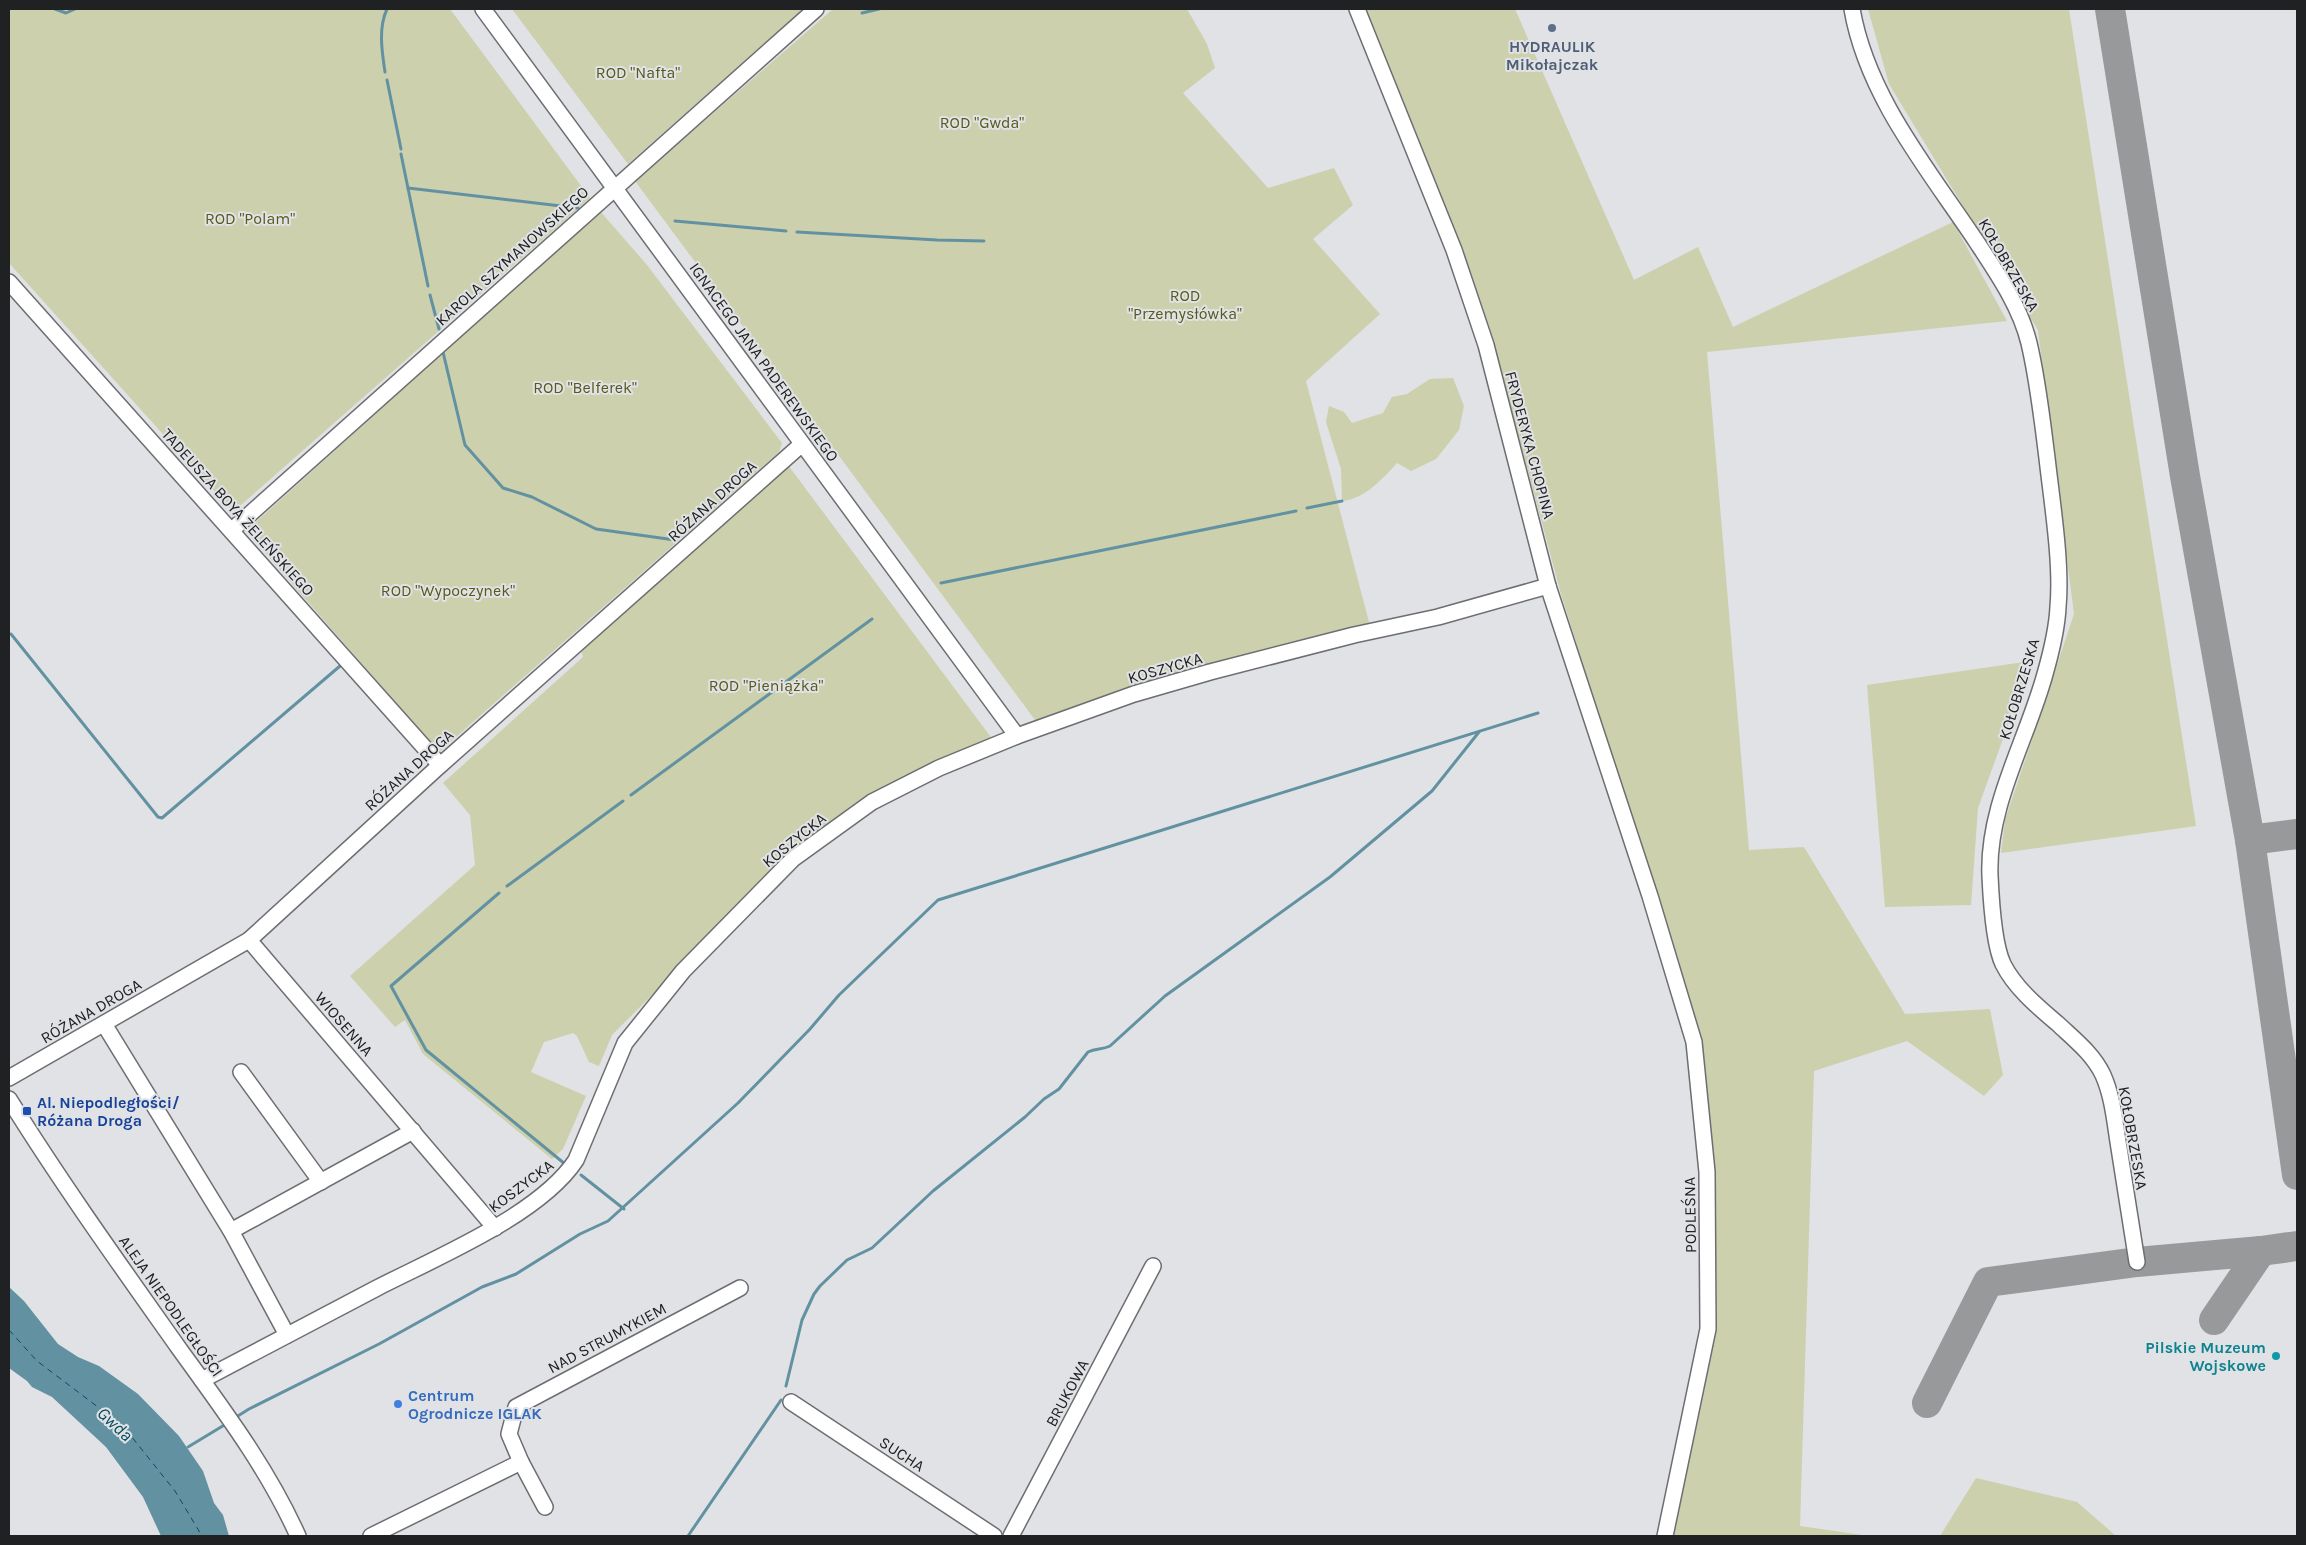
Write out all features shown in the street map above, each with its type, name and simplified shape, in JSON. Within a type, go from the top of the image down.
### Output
[{"type":"street","name":"IGNACEGO JANA PADEREWSKIEGO","points":[[483,9],[1017,736]]},
{"type":"street","name":"KAROLA SZYMANOWSKIEGO","points":[[232,530],[816,9]]},
{"type":"street","name":"FRYDERYKA CHOPINA","points":[[1357,9],[1454,250],[1486,345],[1548,586],[1650,896]]},
{"type":"street","name":"KOŁOBRZESKA","points":[[1852,9],[1857,35],[1881,95],[1896,122],[1995,270],[2025,329],[2031,352],[2036,375],[2050,488],[2059,605],[2045,675],[2006,786],[1992,836],[1990,876],[1997,938],[2002,962],[2015,981],[2032,1001],[2084,1048],[2094,1060],[2105,1079],[2113,1114],[2136,1262]]},
{"type":"street","name":"TADEUSZA BOYA ŻELEŃSKIEGO","points":[[9,282],[440,765]]},
{"type":"street","name":"RÓŻANA DROGA","points":[[9,1078],[249,940],[440,765],[802,444]]},
{"type":"street","name":"KOSZYCKA","points":[[202,1380],[495,1228],[545,1193],[566,1174],[578,1155],[625,1044],[683,971],[793,859],[872,802],[939,768],[1017,736],[1134,694],[1210,672],[1354,635],[1438,617],[1548,586]]},
{"type":"street","name":"PODLEŚNA","points":[[1650,896],[1694,1042],[1707,1181],[1708,1329],[1665,1536]]},
{"type":"street","name":"WIOSENNA","points":[[249,940],[495,1228]]},
{"type":"street","points":[[104,1024],[231,1231],[286,1335]]},
{"type":"street","points":[[241,1072],[321,1182]]},
{"type":"street","name":"ALEJA NIEPODLEGŁOŚCI","points":[[9,1099],[78,1203],[237,1430],[268,1478],[298,1536]]},
{"type":"street","points":[[231,1231],[413,1130]]},
{"type":"street","name":"BRUKOWA","points":[[1011,1536],[1153,1266]]},
{"type":"street","name":"NAD STRUMYKIEM","points":[[545,1507],[521,1462],[509,1434],[516,1406],[740,1288]]},
{"type":"street","name":"SUCHA","points":[[791,1402],[994,1536]]},
{"type":"street","points":[[371,1536],[521,1462]]},
{"type":"green space","name":"ROD \"Polam\"","points":[[9,9],[450,9],[590,198],[233,512],[9,263]]},
{"type":"green space","name":"ROD \"Nafta\"","points":[[512,9],[803,9],[628,164]]},
{"type":"green space","points":[[833,9],[1187,9],[1207,44],[1215,68],[1183,93],[1268,188],[1334,168],[1353,205],[1313,239],[1380,314],[1306,381],[1370,626],[1038,724],[635,181]]},
{"type":"green space","points":[[1363,9],[1515,9],[1634,280],[1698,247],[1733,327],[1953,222],[2007,321],[1707,352],[1749,850],[1804,847],[1905,1014],[1990,1009],[2003,1075],[1984,1096],[1907,1041],[1814,1071],[1800,1526],[1869,1536],[1668,1536],[1698,1420],[1713,1312],[1701,1044],[1561,594],[1497,356],[1392,76]]},
{"type":"green space","points":[[1868,9],[2069,9],[2196,826],[2001,853],[2005,820],[2074,614],[2038,330],[1889,84]]},
{"type":"green space","points":[[600,211],[647,265],[782,443],[779,452],[439,752],[246,531]]},
{"type":"green space","points":[[1453,378],[1464,406],[1459,430],[1436,459],[1411,471],[1397,463],[1379,482],[1366,492],[1342,501],[1341,469],[1326,422],[1329,406],[1344,412],[1352,423],[1383,413],[1392,397],[1407,394],[1430,379]]},
{"type":"green space","name":"ROD \"Pieniążka\"","points":[[788,465],[993,740],[923,767],[874,795],[839,816],[772,869],[678,969],[612,1035],[599,1066],[589,1062],[577,1036],[573,1033],[544,1042],[531,1072],[586,1096],[563,1149],[552,1159],[423,1054],[405,1020],[395,1027],[350,976],[475,865],[470,815],[443,783],[583,657],[581,650]]},
{"type":"green space","points":[[2031,661],[1978,808],[1971,905],[1885,907],[1867,685]]},
{"type":"green space","points":[[1976,1478],[2077,1502],[2116,1536],[1940,1536]]},
{"type":"water","name":"Gwda","points":[[9,1287],[24,1301],[58,1344],[78,1357],[99,1366],[138,1394],[179,1436],[203,1471],[214,1503],[223,1515],[229,1536],[161,1536],[143,1497],[106,1447],[52,1397],[32,1387],[9,1368]]},
{"type":"waterway","points":[[55,9],[66,13],[75,9]]},
{"type":"waterway","points":[[385,72],[382,24],[387,9]]},
{"type":"waterway","points":[[862,13],[879,9]]},
{"type":"waterway","points":[[387,80],[401,149]]},
{"type":"waterway","points":[[401,154],[428,286]]},
{"type":"waterway","points":[[408,188],[578,208]]},
{"type":"waterway","points":[[675,221],[786,231]]},
{"type":"waterway","points":[[797,232],[984,241]]},
{"type":"waterway","points":[[430,295],[439,329]]},
{"type":"waterway","points":[[443,352],[465,445],[503,488],[532,497],[596,529],[675,540]]},
{"type":"waterway","points":[[1307,508],[1342,501]]},
{"type":"waterway","points":[[941,583],[1296,511]]},
{"type":"waterway","points":[[631,795],[872,619]]},
{"type":"waterway","points":[[11,634],[158,817],[162,818],[340,666]]},
{"type":"waterway","points":[[233,1419],[249,1409],[379,1344],[482,1287],[516,1274],[580,1234],[608,1221],[738,1103],[810,1029],[839,995],[938,900],[1538,713]]},
{"type":"waterway","points":[[786,1386],[802,1320],[814,1294],[847,1260],[872,1248],[933,1191],[1025,1117],[1044,1099],[1059,1089],[1088,1052],[1110,1046],[1165,996],[1330,877],[1432,791],[1479,732]]},
{"type":"waterway","points":[[507,886],[623,801]]},
{"type":"waterway","points":[[499,893],[391,986],[426,1050],[565,1164]]},
{"type":"waterway","points":[[581,1175],[624,1209]]},
{"type":"waterway","points":[[688,1536],[781,1400]]},
{"type":"waterway","points":[[188,1447],[226,1424]]},
{"type":"ferry route","points":[[9,1330],[37,1361],[123,1426],[175,1491],[202,1536]]},
{"type":"taxiway","points":[[2110,9],[2185,476],[2250,840],[2297,1175]]},
{"type":"taxiway","points":[[2250,840],[2297,834]]},
{"type":"taxiway","points":[[1927,1403],[1988,1282],[2137,1262],[2297,1246]]},
{"type":"taxiway","points":[[2214,1320],[2261,1251]]},
{"type":"place","name":"HYDRAULIK Mikołajczak","points":[[1552,28]]},
{"type":"place","name":"Al. Niepodległości/ Różana Droga","points":[[27,1111]]},
{"type":"place","name":"Pilskie Muzeum Wojskowe","points":[[2276,1356]]},
{"type":"place","name":"Centrum Ogrodnicze IGLAK","points":[[398,1404]]},
{"type":"park label","name":"ROD \"Gwda\"","points":[[982,122]]},
{"type":"park label","name":"ROD \"Przemysłówka\"","points":[[1185,304]]},
{"type":"park label","name":"ROD \"Belferek\"","points":[[585,387]]},
{"type":"park label","name":"ROD \"Wypoczynek\"","points":[[448,590]]}]
